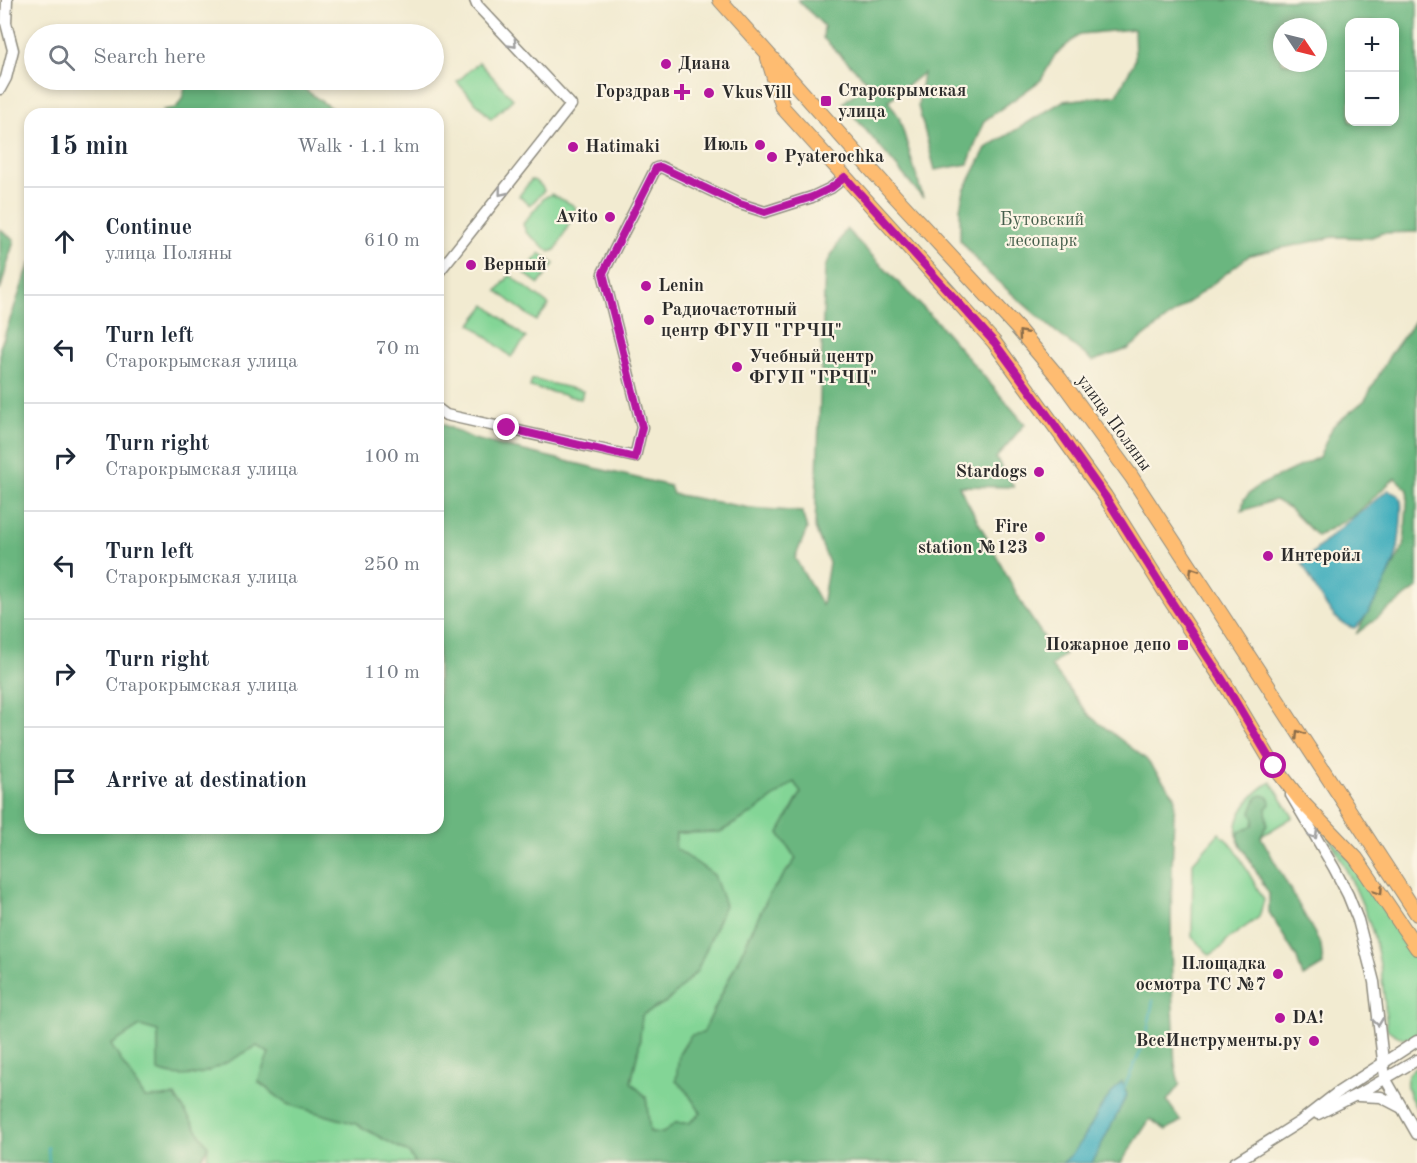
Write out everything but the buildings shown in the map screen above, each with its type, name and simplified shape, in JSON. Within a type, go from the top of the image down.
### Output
[{"type":"main road","name":"улица Поляны","points":[[720,0],[1018,329],[1060,379],[1131,476],[1417,914]]},
{"type":"main road","points":[[766,53],[783,108],[994,342],[1105,496],[1224,682],[1274,766],[1301,801],[1356,858],[1417,948]]},
{"type":"street","points":[[0,89],[12,61],[13,50],[6,23],[7,0]]},
{"type":"street","points":[[444,265],[571,105],[477,5],[475,0]]},
{"type":"street","points":[[0,33],[12,61]]},
{"type":"street","points":[[444,413],[635,458],[642,427],[603,273],[656,168],[661,167],[737,203],[765,212],[812,197],[831,188],[845,177]]},
{"type":"street","points":[[1274,766],[1334,868],[1358,920],[1374,982],[1385,1078],[1417,1134]]},
{"type":"street","points":[[1234,1163],[1301,1121],[1417,1041]]},
{"type":"street","points":[[1384,1062],[1392,1066],[1412,1063]]},
{"type":"street","points":[[1301,1121],[1356,1096],[1412,1063]]},
{"type":"street","points":[[1402,1108],[1397,1082],[1399,1076],[1412,1063]]},
{"type":"street","points":[[1356,1096],[1381,1097],[1402,1108]]},
{"type":"green space","name":"Бутовский лесопарк","points":[[798,0],[1417,0],[1417,232],[1382,233],[1369,238],[1334,237],[1250,255],[1128,349],[1093,361],[988,273],[960,240],[960,208],[964,191],[986,148],[1063,101],[1117,95],[1135,60],[1134,29],[1080,34],[1055,55],[1041,80],[984,121],[968,164],[935,170],[918,106],[923,73],[888,101],[899,117],[923,198],[843,103],[868,82],[823,38],[824,26]]},
{"type":"green space","points":[[479,62],[513,99],[491,119],[457,82]]},
{"type":"green space","points":[[184,90],[306,90],[331,108],[176,108]]},
{"type":"green space","points":[[531,180],[539,183],[544,191],[530,205],[519,196]]},
{"type":"green space","points":[[551,194],[573,205],[575,212],[558,246],[550,252],[526,232],[523,224],[544,198]]},
{"type":"green space","points":[[0,229],[14,240],[0,291]]},
{"type":"green space","points":[[846,229],[937,322],[1025,424],[996,458],[1014,487],[959,486],[1025,609],[1049,645],[1065,654],[1051,666],[1090,716],[1146,759],[1175,796],[1171,968],[1175,1062],[1180,1084],[1167,1101],[1181,1121],[1166,1130],[1150,1119],[1121,1163],[415,1163],[409,1153],[356,1124],[287,1104],[258,1081],[269,1053],[257,1046],[210,1070],[185,1076],[172,1075],[158,1071],[158,1031],[140,1026],[111,1045],[145,1098],[175,1096],[208,1146],[199,1163],[0,1163],[0,348],[24,280],[24,834],[444,834],[444,425],[474,439],[670,486],[673,494],[750,508],[802,512],[807,529],[795,558],[822,605],[829,563],[815,528],[825,267]],"holes":[[[794,782],[801,793],[779,833],[796,859],[769,895],[703,1033],[691,1035],[679,1054],[676,1081],[685,1089],[701,1113],[689,1123],[675,1123],[663,1133],[650,1132],[646,1097],[631,1082],[639,1047],[642,1015],[668,1001],[697,971],[725,905],[714,875],[675,848],[676,833],[720,832],[754,812]]]},
{"type":"green space","points":[[540,253],[554,264],[539,284],[524,273]]},
{"type":"green space","points":[[510,275],[549,305],[536,321],[497,291]]},
{"type":"green space","points":[[486,305],[526,338],[511,357],[471,324]]},
{"type":"green space","points":[[1417,318],[1417,588],[1356,634],[1404,546],[1408,490],[1395,478],[1354,516],[1317,536],[1289,508],[1275,500],[1242,511],[1244,499],[1256,487],[1319,457],[1333,426],[1365,400],[1390,355]]},
{"type":"green space","points":[[532,379],[583,391],[581,399],[530,387]]},
{"type":"green space","points":[[794,782],[801,793],[779,833],[796,859],[769,895],[703,1033],[676,1081],[685,1089],[701,1113],[689,1123],[675,1123],[663,1133],[650,1132],[646,1097],[631,1083],[639,1047],[642,1015],[668,1001],[714,875],[675,848],[676,833],[720,832],[754,812]]},
{"type":"green space","points":[[1271,782],[1293,817],[1260,837],[1267,824],[1266,808],[1270,804],[1254,819],[1253,826],[1244,829],[1238,836],[1238,840],[1237,832],[1238,823],[1245,806],[1257,792]]},
{"type":"green space","points":[[1262,795],[1269,797],[1270,804],[1266,808],[1267,824],[1261,837],[1321,945],[1323,965],[1303,977],[1297,958],[1269,912],[1269,894],[1238,840],[1239,832],[1253,825],[1254,819],[1251,812],[1257,797]]},
{"type":"green space","points":[[1326,832],[1371,886],[1417,955],[1417,1036],[1401,1037],[1387,1029],[1384,991],[1375,940],[1367,915]]},
{"type":"green space","points":[[1219,833],[1234,847],[1264,900],[1259,917],[1210,955],[1192,937],[1193,862]]},
{"type":"green space","points":[[140,1026],[158,1031],[158,1051],[233,1058],[257,1046],[269,1053],[258,1082],[287,1104],[356,1124],[409,1153],[415,1163],[211,1163],[207,1156],[208,1146],[145,1098],[110,1045]]},
{"type":"green space","points":[[1417,1067],[1417,1109],[1408,1092],[1407,1081],[1411,1071]]},
{"type":"water","points":[[1388,490],[1398,495],[1401,501],[1397,552],[1380,593],[1366,615],[1354,628],[1345,625],[1330,611],[1302,563],[1333,534]]},
{"type":"water","points":[[1122,1081],[1127,1095],[1092,1163],[1062,1163],[1075,1150],[1103,1104]]},
{"type":"waterway","points":[[1124,1088],[1146,1039],[1153,1000]]},
{"type":"waterway","points":[[48,1147],[49,1163]]},
{"type":"place","name":"Диана","points":[[666,64]]},
{"type":"place","name":"Горздрав","points":[[682,92]]},
{"type":"place","name":"VkusVill","points":[[709,93]]},
{"type":"place","name":"Старокрымская улица","points":[[826,101]]},
{"type":"place","name":"Июль","points":[[760,145]]},
{"type":"place","name":"Hatimaki","points":[[573,147]]},
{"type":"place","name":"Pyaterochka","points":[[772,157]]},
{"type":"place","name":"Avito","points":[[610,217]]},
{"type":"place","name":"Верный","points":[[471,265]]},
{"type":"place","name":"Lenin","points":[[646,286]]},
{"type":"place","name":"Радиочастотный центр ФГУП \"ГРЧЦ\"","points":[[649,320]]},
{"type":"place","name":"Учебный центр ФГУП \"ГРЧЦ\"","points":[[737,367]]},
{"type":"place","name":"Stardogs","points":[[1039,472]]},
{"type":"place","name":"Fire station №123","points":[[1040,537]]},
{"type":"place","name":"Интеройл","points":[[1268,556]]},
{"type":"place","name":"Пожарное депо","points":[[1183,645]]},
{"type":"place","name":"Площадка осмотра ТС №7","points":[[1278,974]]},
{"type":"place","name":"DA!","points":[[1280,1018]]},
{"type":"place","name":"ВсеИнструменты.ру","points":[[1314,1041]]},
{"type":"route","points":[[507,428],[635,458],[642,427],[603,273],[656,168],[661,167],[737,203],[765,212],[812,197],[831,188],[845,177],[994,342],[1044,410],[1105,496],[1224,682],[1274,766]]}]
